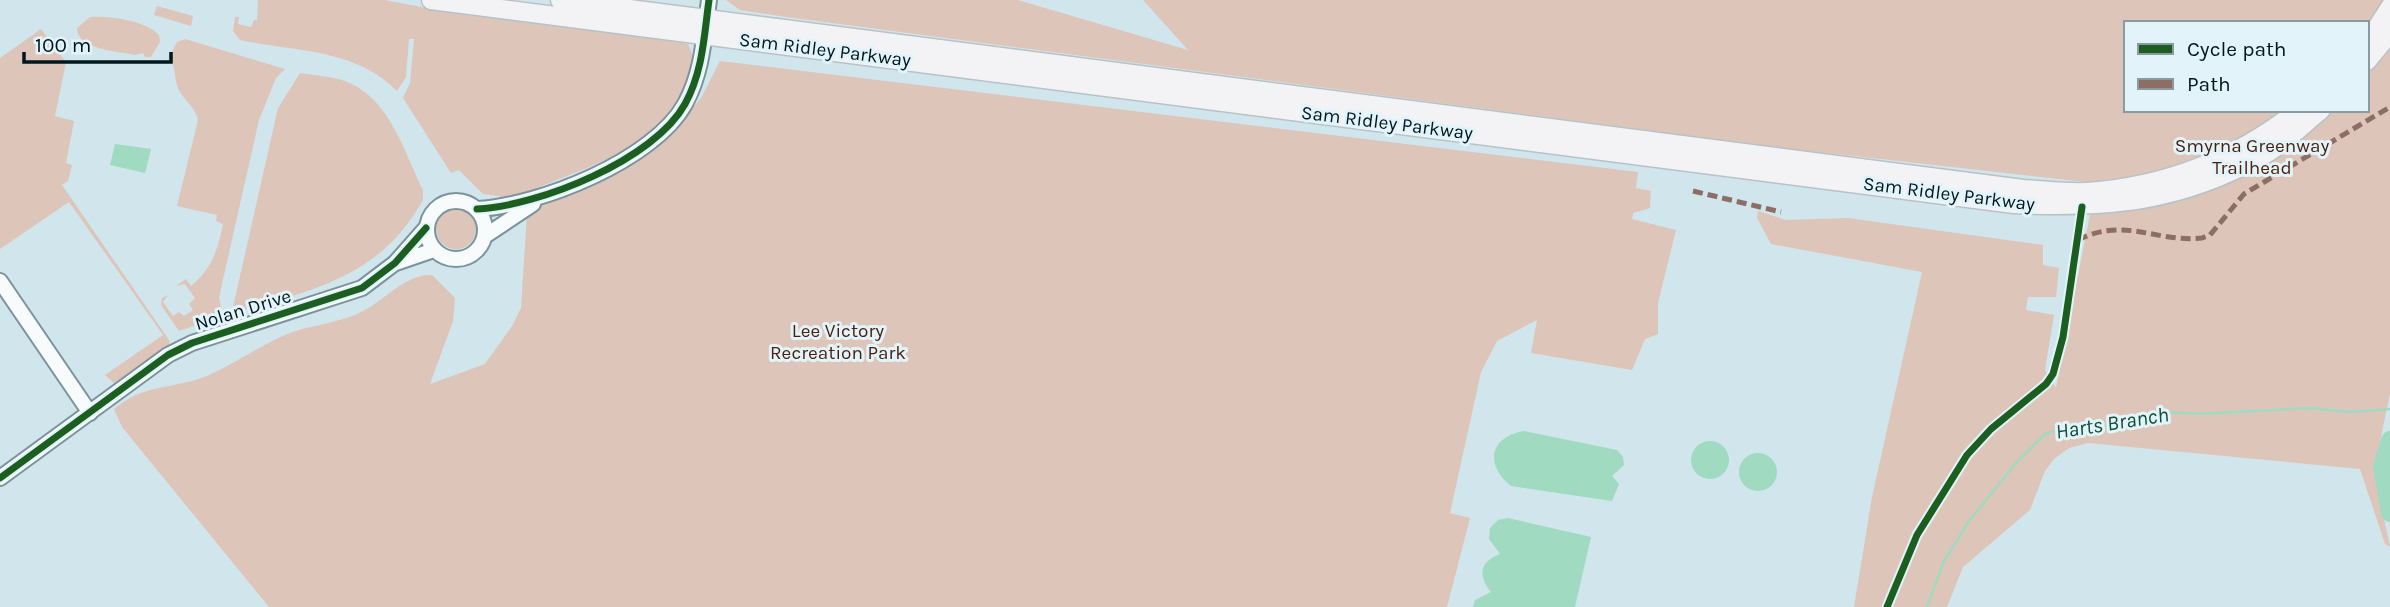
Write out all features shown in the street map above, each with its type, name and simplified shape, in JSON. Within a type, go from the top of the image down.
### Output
[{"type":"main road","name":"Sam Ridley Parkway","points":[[431,0],[706,27],[2023,189],[2086,192],[2142,184],[2196,170],[2244,148],[2295,112]]},
{"type":"main road","name":"Sam Ridley Parkway","points":[[561,0],[706,27],[2040,205],[2103,206],[2142,200],[2203,184],[2264,156],[2319,112]]},
{"type":"main road","points":[[2369,40],[2390,7]]},
{"type":"main road","points":[[2369,59],[2390,33]]},
{"type":"street","points":[[477,209],[485,227],[481,246],[466,257],[447,258],[434,250],[426,228],[432,213],[444,202],[461,201],[477,209],[502,208],[544,196],[636,154],[665,130],[685,104],[694,84],[709,0]]},
{"type":"street","points":[[485,236],[544,196]]},
{"type":"street","name":"Nolan Drive","points":[[0,478],[181,347],[354,292],[395,263],[426,228]]},
{"type":"street","name":"Nolan Drive","points":[[395,263],[434,250]]},
{"type":"street","points":[[0,281],[90,413]]},
{"type":"green space","points":[[258,0],[385,0],[442,11],[676,41],[688,44],[694,59],[683,91],[666,116],[644,137],[619,153],[503,203],[499,196],[483,194],[459,170],[451,173],[403,98],[410,83],[414,39],[409,39],[406,77],[397,91],[380,77],[343,59],[240,40],[233,31],[235,17],[239,17],[238,24],[251,27],[254,20],[257,20]]},
{"type":"green space","name":"Smyrna Greenway Trailhead","points":[[726,0],[1018,0],[1188,50],[1143,0],[2390,0],[2390,393],[2374,471],[2390,547],[2385,544],[2360,469],[2088,443],[2069,448],[2054,459],[2045,471],[2030,510],[1963,567],[1947,607],[1854,607],[1872,497],[1922,272],[1771,244],[1757,218],[1758,211],[1786,220],[1848,218],[2043,245],[2043,265],[2059,268],[2056,297],[2028,297],[2026,310],[2054,315],[2045,370],[2056,388],[2090,214],[2094,213],[2105,181],[2085,182],[1783,148],[740,10]]},
{"type":"green space","points":[[157,6],[193,16],[191,26],[154,15]]},
{"type":"green space","points":[[90,17],[136,22],[159,35],[160,42],[151,57],[145,57],[143,53],[135,55],[91,45],[79,35],[77,28]]},
{"type":"green space","points":[[41,29],[66,62],[55,116],[74,121],[66,163],[72,165],[68,181],[62,185],[169,340],[170,347],[116,385],[105,375],[163,335],[69,202],[0,249],[0,58]]},
{"type":"green space","points":[[185,39],[285,69],[276,78],[259,120],[219,298],[223,316],[179,331],[161,305],[162,298],[168,295],[163,302],[173,316],[179,312],[184,316],[193,310],[189,304],[195,298],[185,284],[176,286],[186,279],[191,286],[204,273],[216,250],[223,224],[216,221],[217,215],[177,206],[198,120],[179,90],[169,58],[177,42]]},
{"type":"green space","name":"Lee Victory Recreation Park","points":[[720,61],[1638,172],[1636,188],[1651,191],[1650,208],[1633,213],[1632,219],[1676,230],[1658,303],[1658,334],[1645,339],[1632,370],[1531,353],[1537,320],[1497,341],[1481,372],[1450,513],[1470,518],[1447,607],[269,607],[122,427],[114,409],[147,391],[214,373],[285,335],[362,312],[401,285],[421,276],[432,275],[455,298],[453,321],[430,384],[485,364],[512,326],[521,308],[527,214],[552,198],[642,157],[678,125],[701,98]]},
{"type":"green space","points":[[300,73],[338,79],[370,96],[392,124],[423,190],[423,200],[406,226],[387,247],[366,263],[319,287],[238,312],[233,307],[278,108]]},
{"type":"green space","points":[[456,209],[464,210],[470,215],[475,221],[475,237],[470,243],[464,248],[456,249],[448,248],[442,243],[437,237],[436,229],[437,221],[442,215],[448,210]]},
{"type":"shaded area","points":[[115,144],[151,149],[145,173],[110,165]]},
{"type":"shaded area","points":[[1524,431],[1617,450],[1623,457],[1624,465],[1612,476],[1619,484],[1612,501],[1511,486],[1497,469],[1495,453],[1504,439]]},
{"type":"shaded area","points":[[1710,441],[1724,446],[1729,460],[1724,474],[1710,479],[1696,474],[1691,460],[1696,446]]},
{"type":"shaded area","points":[[1758,453],[1772,458],[1777,472],[1772,486],[1758,491],[1744,486],[1739,472],[1744,458]]},
{"type":"shaded area","points":[[1508,518],[1591,537],[1575,607],[1473,607],[1475,600],[1491,592],[1484,580],[1484,565],[1500,554],[1489,539],[1490,528],[1498,520]]},
{"type":"waterway","name":"Harts Branch","points":[[1927,607],[1944,561],[1969,521],[2016,463],[2045,434],[2079,424],[2110,426],[2135,417],[2163,412],[2200,414],[2309,408],[2350,412],[2390,409]]},
{"type":"waterway","points":[[2390,440],[2382,467],[2390,513]]},
{"type":"marked path","points":[[2078,240],[2111,230],[2185,239],[2210,235],[2244,194],[2390,107]]},
{"type":"marked path","points":[[1693,191],[1781,212]]},
{"type":"cycle path","points":[[477,209],[502,206],[562,189],[622,161],[648,144],[670,124],[691,92],[702,53],[709,0]]},
{"type":"cycle path","points":[[1887,607],[1917,535],[1967,455],[1991,429],[2046,384],[2053,374],[2063,337],[2082,207]]},
{"type":"cycle path","points":[[0,478],[168,355],[192,343],[362,288],[395,263],[426,228]]}]
